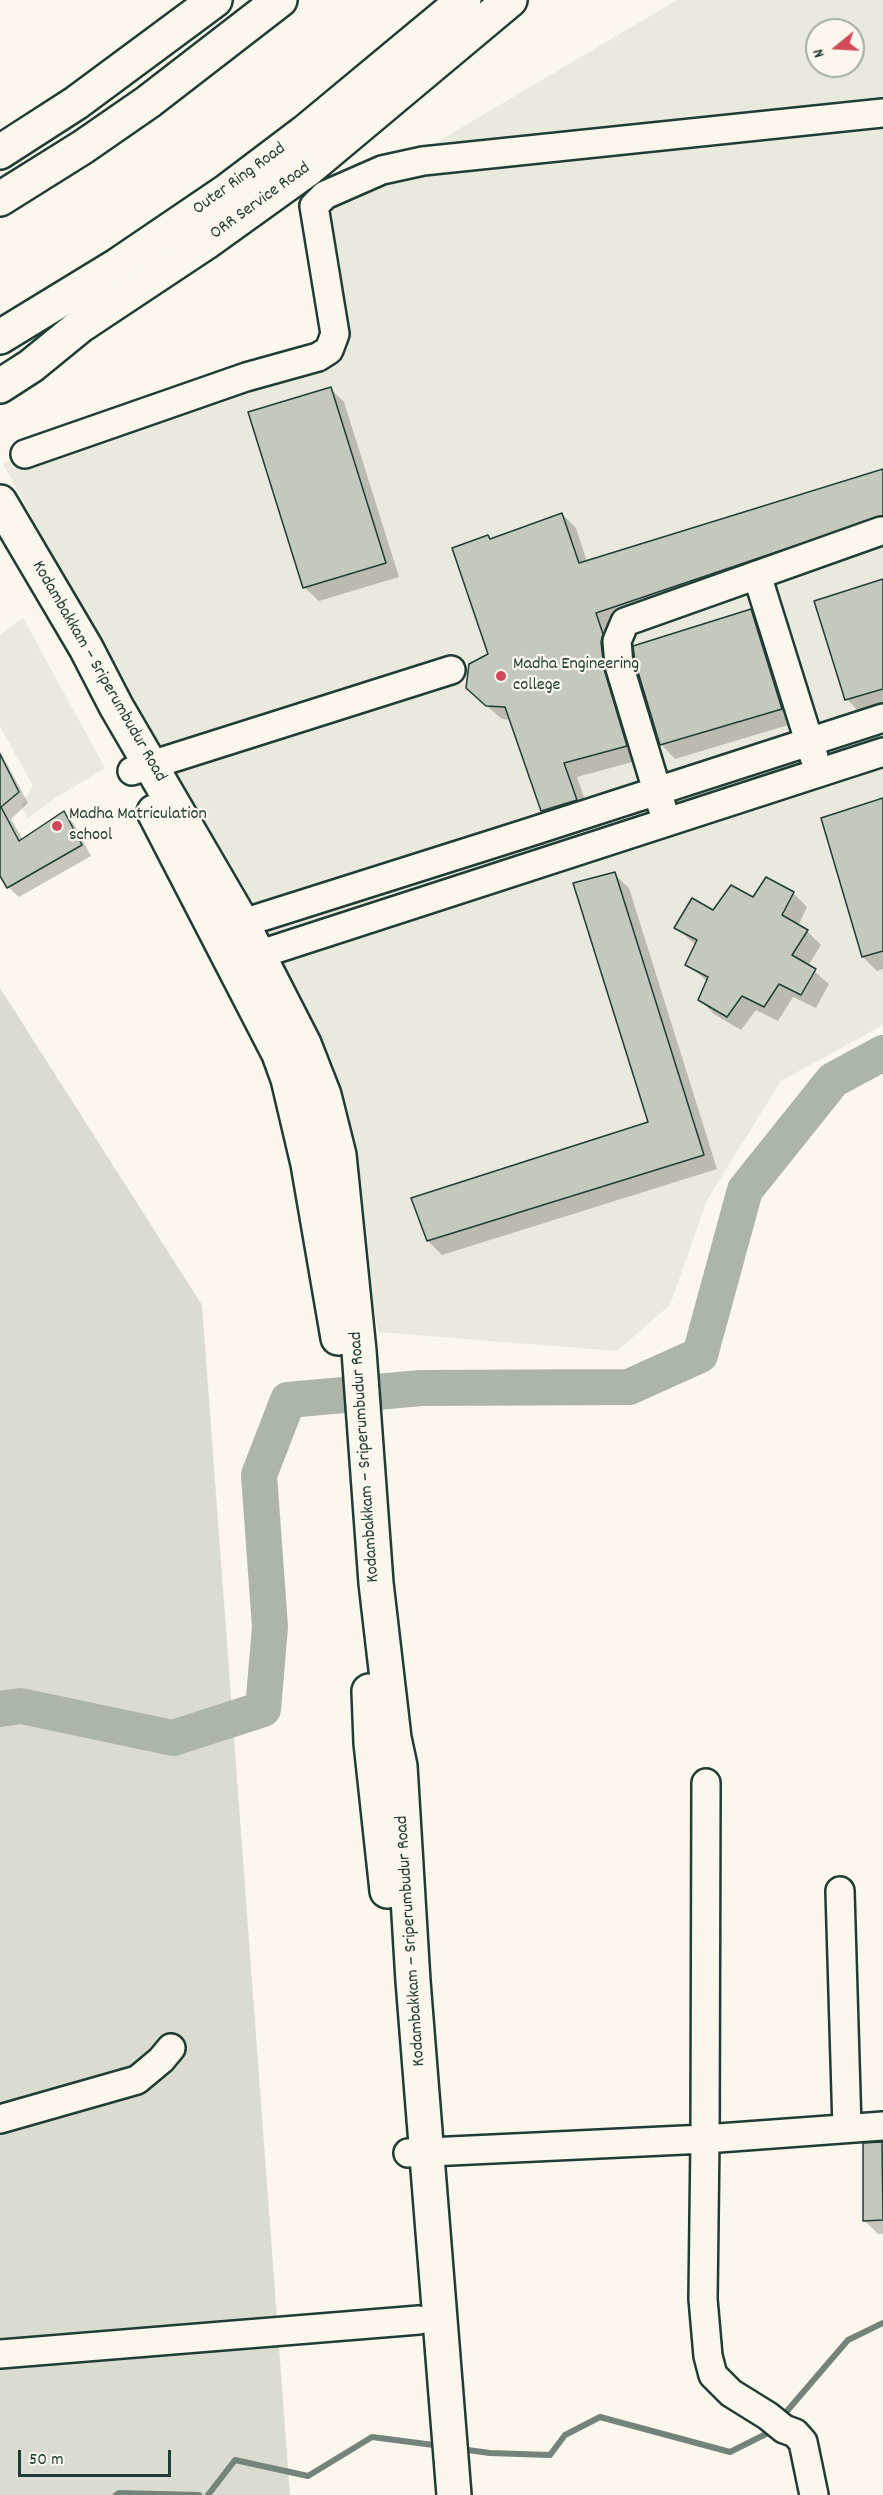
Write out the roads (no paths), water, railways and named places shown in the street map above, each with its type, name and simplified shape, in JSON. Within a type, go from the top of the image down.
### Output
[{"type":"main road","points":[[0,152],[86,96],[216,0]]},
{"type":"main road","points":[[0,199],[83,147],[148,102],[280,0]]},
{"type":"main road","name":"Outer Ring Road","points":[[0,337],[118,265],[227,191],[305,132],[464,0]]},
{"type":"main road","name":"ORR Service Road","points":[[4,388],[80,326],[205,243],[308,168],[510,0]]},
{"type":"main road","name":"Kodambakkam – Sriperumbudur Road","points":[[0,502],[86,648],[141,768]]},
{"type":"main road","name":"Kodambakkam – Sriperumbudur Road","points":[[0,538],[141,768],[244,959],[304,1044],[324,1095],[339,1155],[353,1395],[394,1738],[400,1766],[413,1981],[419,2320],[454,2495]]},
{"type":"main road","name":"Kodambakkam – Sriperumbudur Road","points":[[417,2153],[438,2417],[436,2495]]},
{"type":"street","points":[[25,454],[246,377],[318,357],[329,350],[335,334],[314,206],[326,195],[382,170],[423,160],[883,113]]},
{"type":"street","points":[[667,822],[619,665],[617,641],[625,622],[881,531]]},
{"type":"street","points":[[757,575],[819,772]]},
{"type":"street","points":[[141,768],[451,670]]},
{"type":"street","points":[[228,927],[883,718]]},
{"type":"street","points":[[244,959],[883,752]]},
{"type":"street","points":[[706,1783],[703,2299],[708,2356],[713,2375],[731,2393],[795,2433],[803,2442],[814,2495]]},
{"type":"street","points":[[840,1891],[847,2128]]},
{"type":"street","points":[[0,2119],[137,2080],[161,2060],[171,2048]]},
{"type":"street","points":[[417,2153],[705,2139],[883,2126]]},
{"type":"street","points":[[0,2354],[419,2320]]},
{"type":"waterway","points":[[0,1709],[21,1706],[173,1738],[263,1709],[270,1627],[259,1475],[288,1400],[421,1388],[629,1387],[700,1355],[745,1190],[833,1080],[883,1053]]},
{"type":"waterway","points":[[781,2418],[848,2340],[883,2323]]},
{"type":"waterway","points":[[460,2449],[490,2453],[550,2455],[565,2435],[600,2417],[730,2452],[768,2433],[772,2428]]},
{"type":"waterway","points":[[208,2495],[235,2460],[308,2476],[372,2437],[441,2446]]},
{"type":"waterway","points":[[116,2495],[119,2493],[199,2495]]},
{"type":"place","name":"Madha Engineering college","points":[[501,676]]},
{"type":"place","name":"Madha Matriculation school","points":[[57,826]]}]
